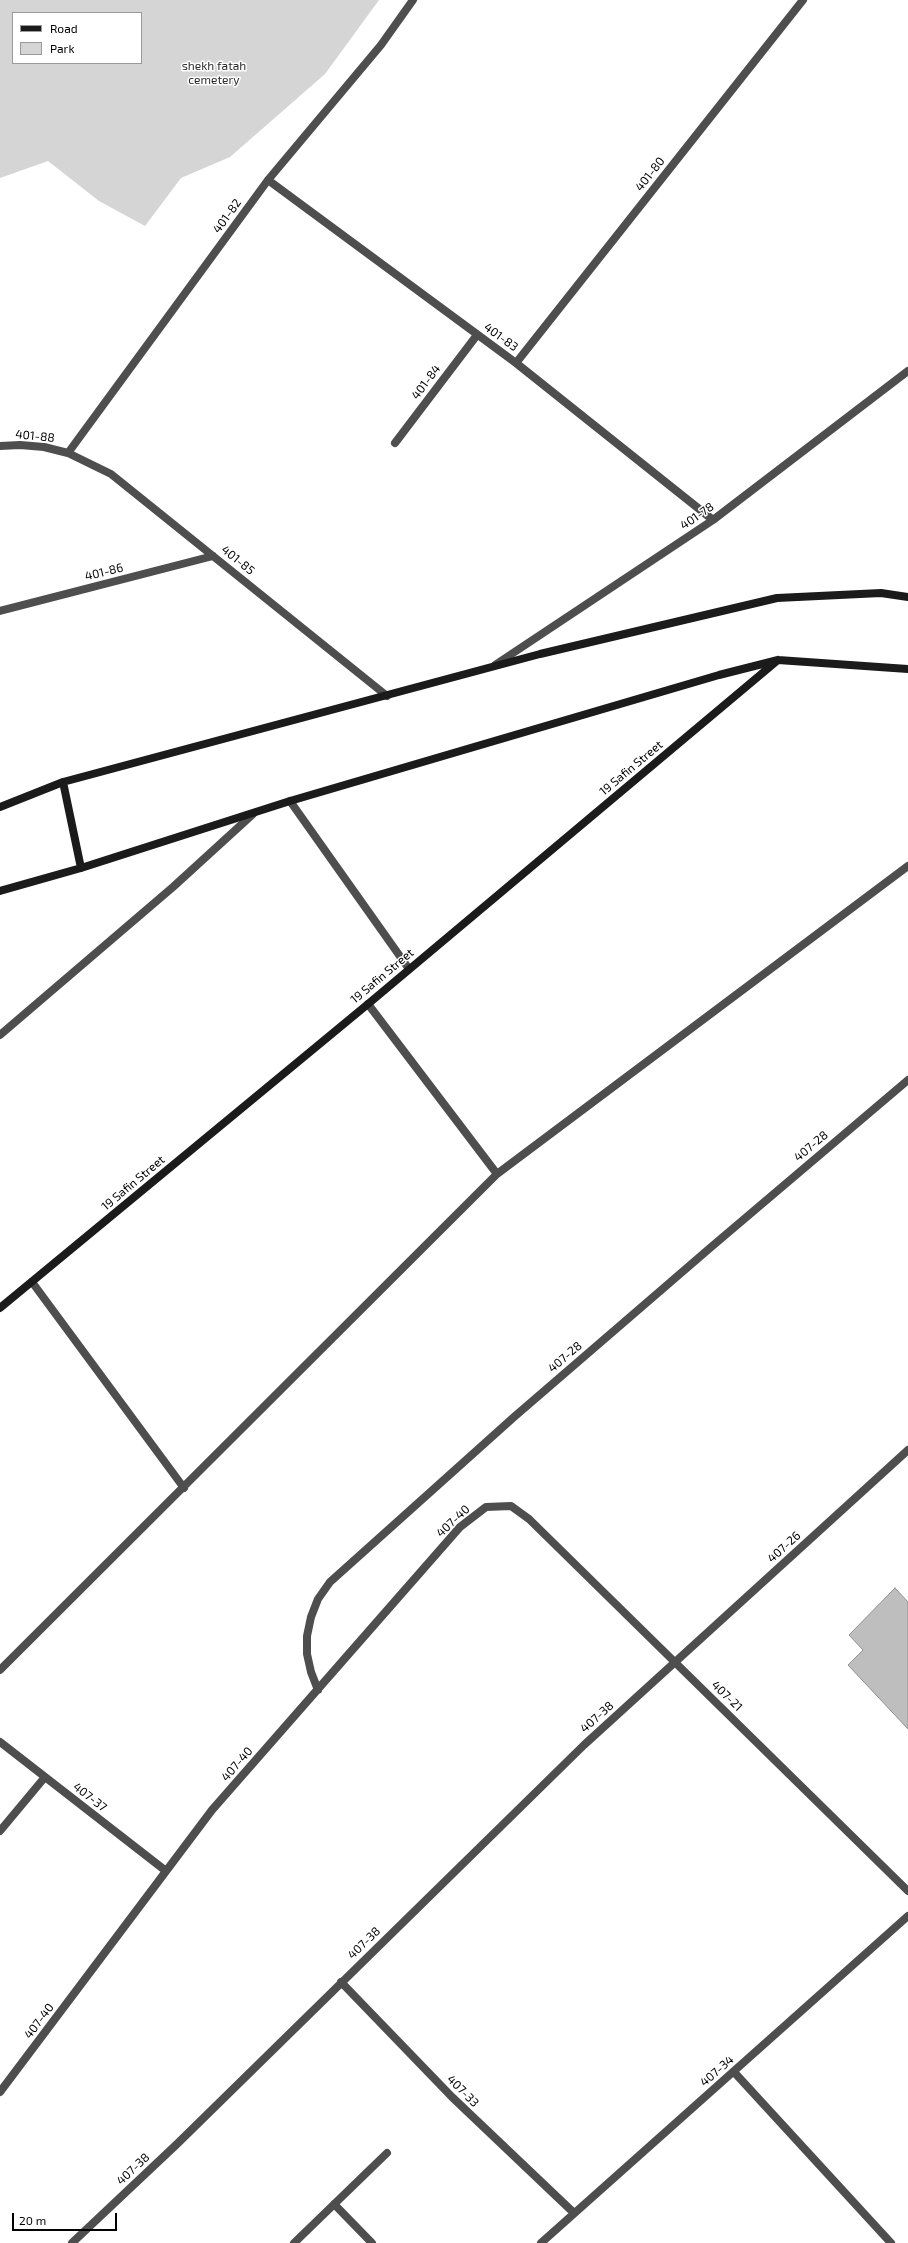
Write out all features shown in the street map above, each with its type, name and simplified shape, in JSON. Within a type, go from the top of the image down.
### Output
[{"type":"street","name":"401-82","points":[[68,453],[268,180],[381,45],[413,0]]},
{"type":"street","name":"401-80","points":[[516,363],[803,0]]},
{"type":"street","name":"401-83","points":[[268,180],[516,363],[713,520]]},
{"type":"street","name":"401-84","points":[[395,443],[477,335]]},
{"type":"street","name":"401-78","points":[[492,668],[713,520],[908,371]]},
{"type":"street","name":"401-88","points":[[0,446],[44,447],[68,453]]},
{"type":"street","name":"401-85","points":[[68,453],[111,474],[387,696]]},
{"type":"street","name":"401-86","points":[[0,610],[213,556]]},
{"type":"street","points":[[0,807],[63,782],[492,668],[777,598],[881,593],[908,597]]},
{"type":"street","points":[[0,891],[80,868],[290,801],[711,678],[778,660],[908,669]]},
{"type":"street","name":"19 Safin Street","points":[[0,1308],[368,1004],[778,660]]},
{"type":"street","points":[[63,782],[80,868]]},
{"type":"street","points":[[290,801],[410,969]]},
{"type":"street","points":[[0,1035],[173,887],[253,814]]},
{"type":"street","points":[[0,1670],[497,1174],[908,866]]},
{"type":"street","points":[[368,1004],[497,1174]]},
{"type":"street","name":"407-28","points":[[318,1690],[311,1672],[307,1654],[307,1636],[311,1617],[318,1599],[330,1582],[680,1273],[908,1080]]},
{"type":"street","points":[[32,1282],[184,1488]]},
{"type":"street","name":"407-26","points":[[675,1662],[908,1450]]},
{"type":"street","name":"407-40","points":[[0,2092],[212,1810],[460,1527],[486,1507],[511,1506],[529,1519]]},
{"type":"street","name":"407-21","points":[[529,1519],[908,1891]]},
{"type":"street","name":"407-38","points":[[72,2243],[177,2144],[584,1745],[675,1662]]},
{"type":"street","name":"407-37","points":[[0,1742],[166,1871]]},
{"type":"street","points":[[0,1830],[45,1777]]},
{"type":"street","name":"407-34","points":[[541,2243],[908,1916]]},
{"type":"street","name":"407-33","points":[[341,1982],[452,2097],[574,2213]]},
{"type":"street","points":[[734,2072],[891,2243]]},
{"type":"street","points":[[294,2243],[387,2153]]},
{"type":"street","points":[[334,2204],[372,2243]]},
{"type":"green space","name":"shekh fatah cemetery","points":[[0,0],[379,0],[325,74],[230,157],[181,178],[145,226],[99,201],[48,161],[0,178]]},
{"type":"building","points":[[895,1588],[908,1602],[908,1729],[848,1665],[863,1650],[849,1635]]}]
